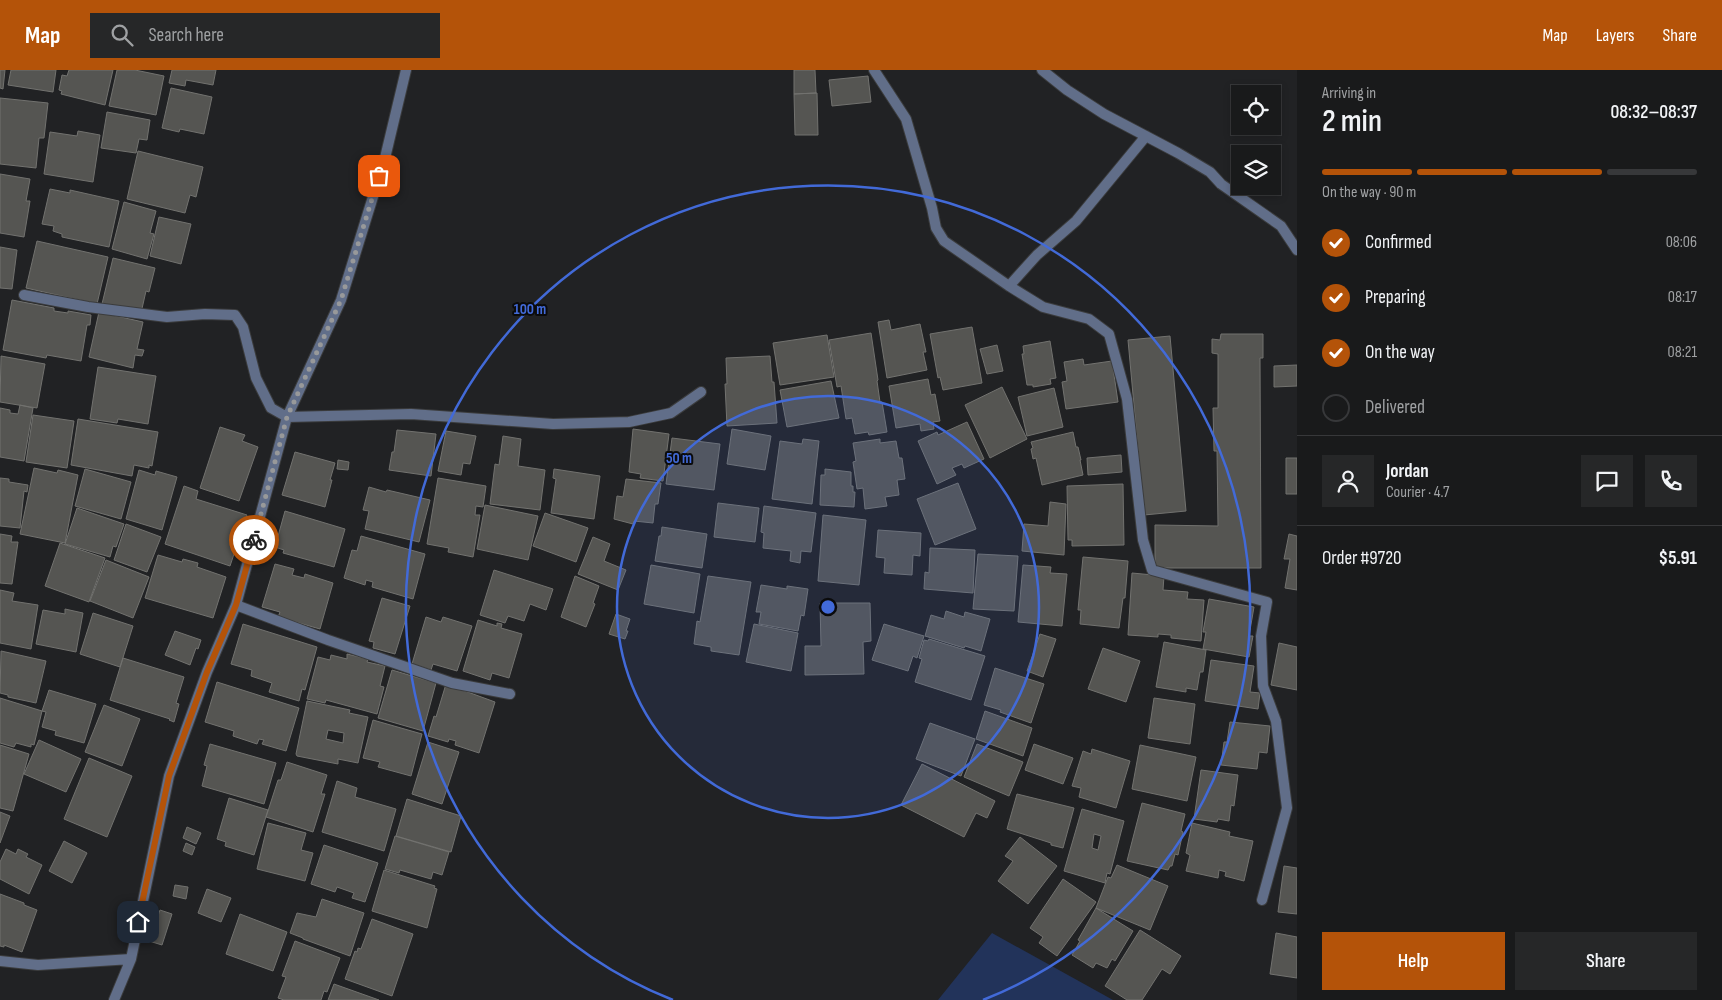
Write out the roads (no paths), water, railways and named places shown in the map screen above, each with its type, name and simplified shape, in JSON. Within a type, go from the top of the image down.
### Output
[{"type":"street","points":[[114,1000],[131,959],[169,776],[207,672],[236,605],[287,417],[341,300],[385,158],[406,70]]},
{"type":"street","points":[[874,70],[906,119],[936,228],[944,240],[1009,286],[1043,307],[1089,319],[1109,334],[1127,399],[1143,540],[1152,570],[1267,602],[1262,636],[1263,686],[1276,722],[1287,808],[1262,900]]},
{"type":"street","points":[[1042,70],[1067,90],[1097,109],[1210,172],[1228,189],[1281,226],[1297,250]]},
{"type":"street","points":[[1009,286],[1037,256],[1076,222],[1146,136]]},
{"type":"street","points":[[24,295],[88,307],[167,317],[205,314],[235,315],[243,327],[256,378],[271,408],[287,417],[411,414],[553,424],[629,422],[671,414],[701,392]]},
{"type":"street","points":[[236,605],[328,640],[452,683],[510,694]]},
{"type":"street","points":[[0,961],[38,964],[131,959]]}]
